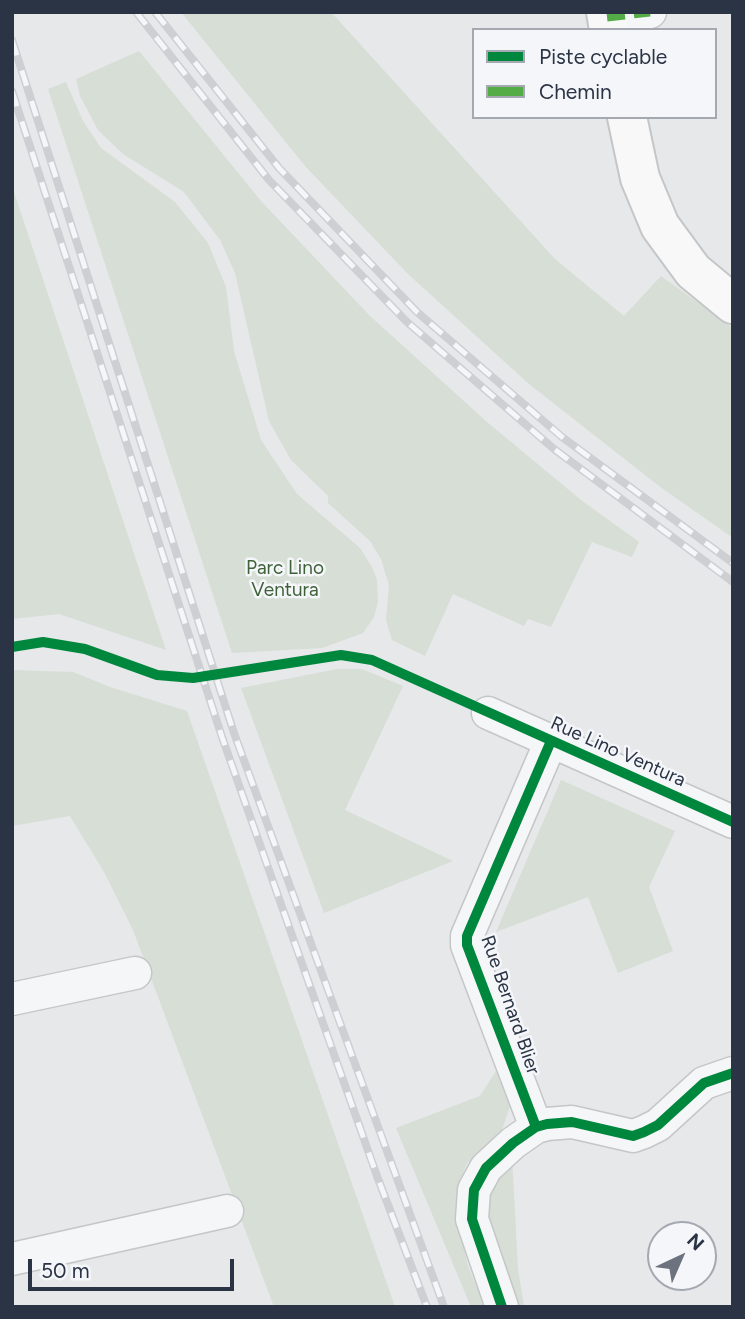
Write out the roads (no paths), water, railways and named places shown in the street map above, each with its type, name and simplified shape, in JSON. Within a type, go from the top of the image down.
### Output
[{"type":"main road","points":[[627,119],[640,178],[660,226],[693,271],[733,304]]},
{"type":"street","points":[[607,20],[650,12]]},
{"type":"street","name":"Rue Lino Ventura","points":[[488,713],[733,822]]},
{"type":"street","name":"Rue Bernard Blier","points":[[536,1127],[467,945],[467,936],[551,741]]},
{"type":"street","points":[[12,999],[135,973]]},
{"type":"street","points":[[502,1307],[476,1239],[472,1219],[474,1190],[486,1168],[536,1127],[572,1122],[633,1136],[658,1125],[705,1083],[733,1073]]},
{"type":"street","points":[[12,1259],[227,1211]]},
{"type":"railway","points":[[136,12],[269,180],[407,322],[554,449],[733,582]]},
{"type":"railway","points":[[155,12],[279,168],[417,312],[562,437],[733,563]]},
{"type":"railway","points":[[12,40],[234,733],[444,1307]]},
{"type":"railway","points":[[12,91],[222,737],[377,1176],[427,1307]]},
{"type":"park label","name":"Parc Lino Ventura","points":[[285,579]]}]
